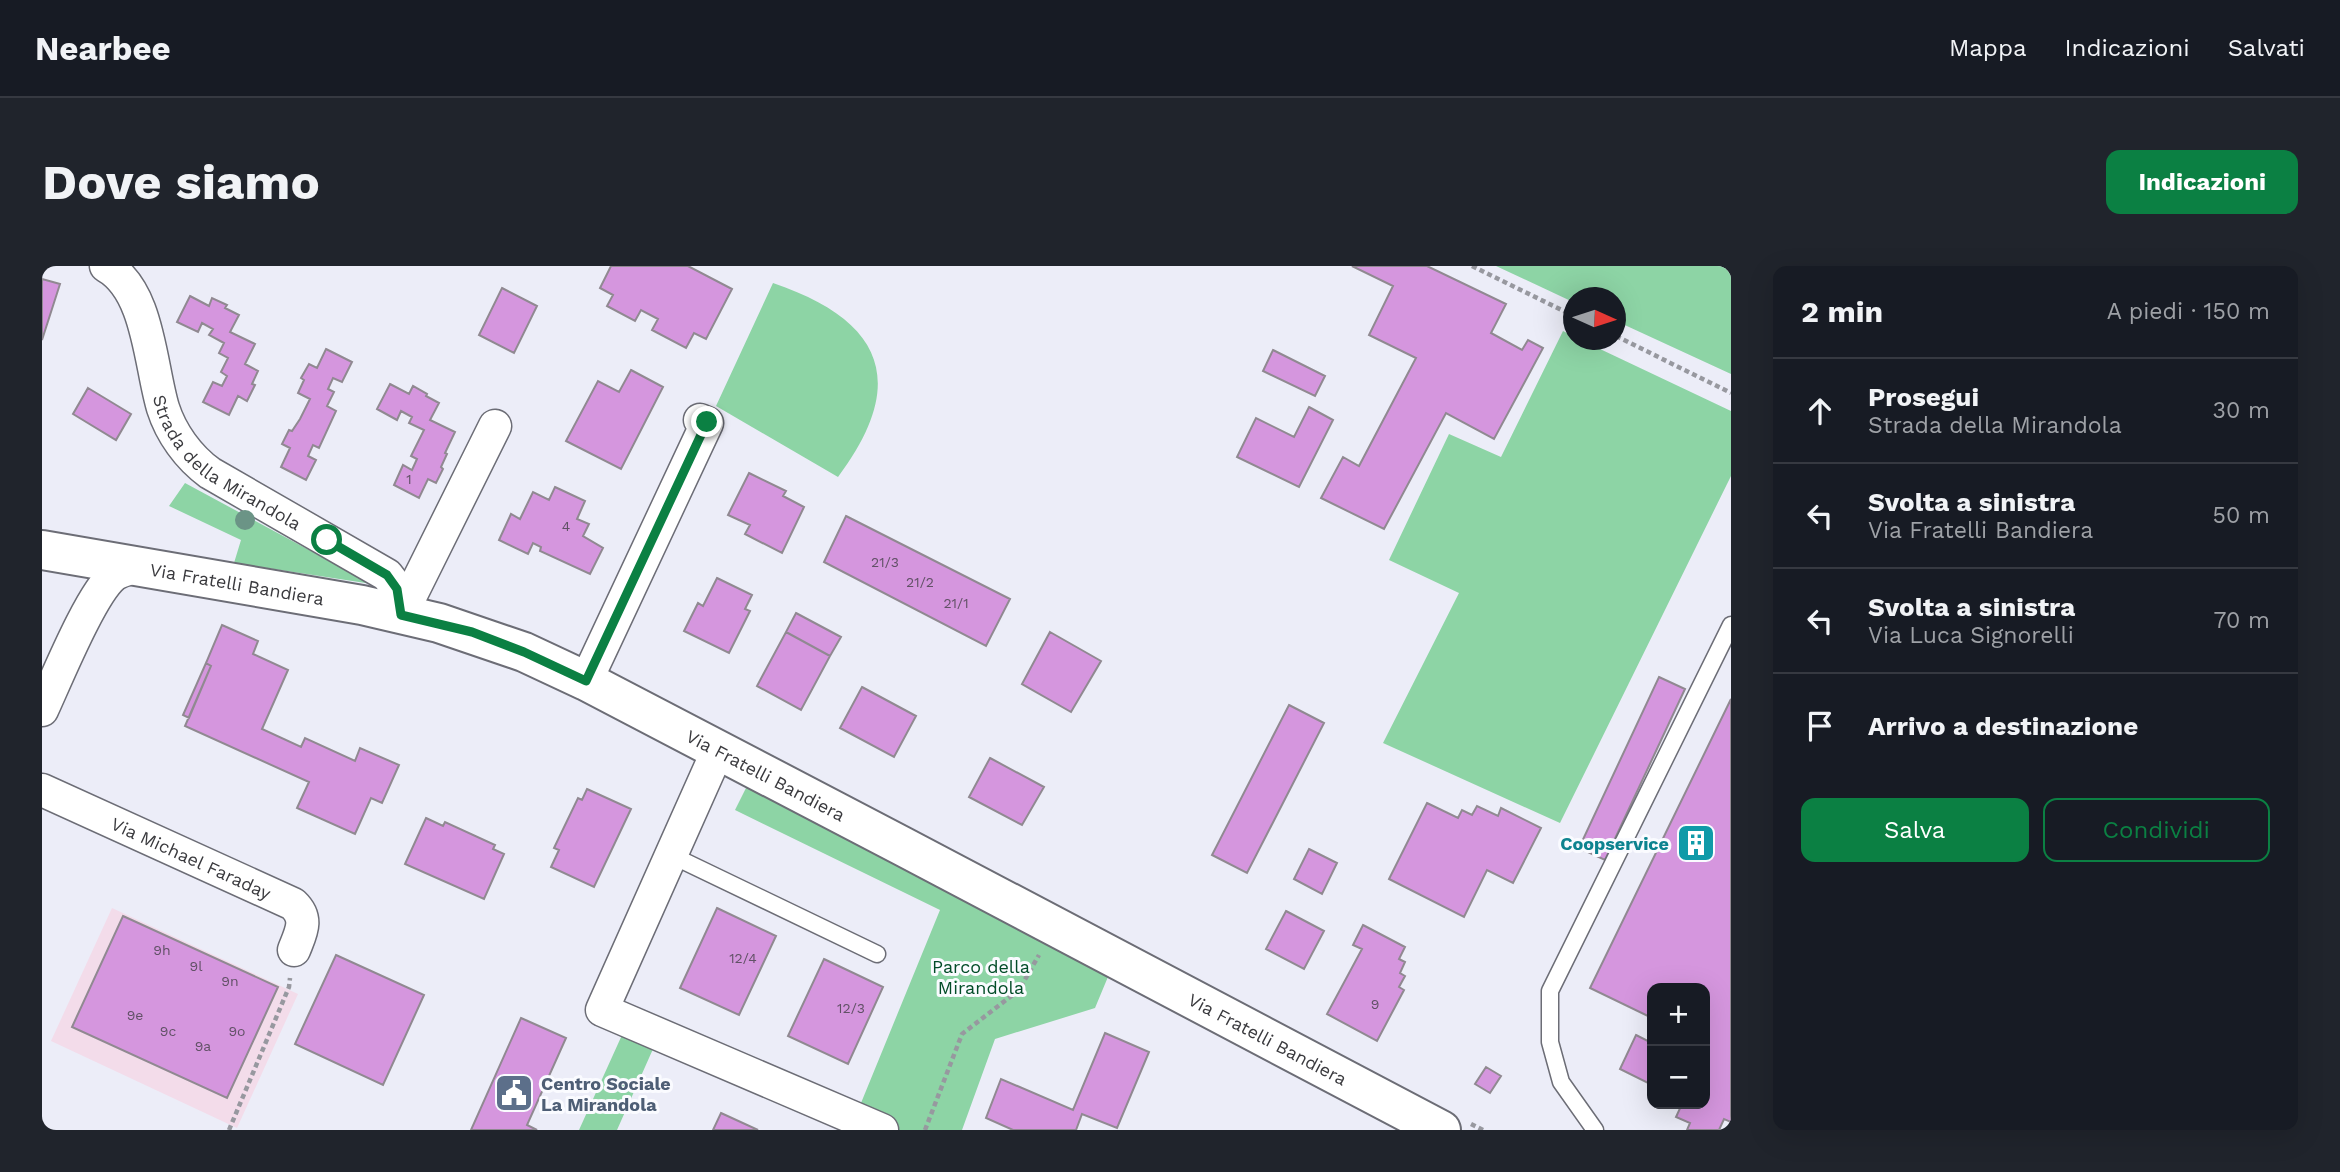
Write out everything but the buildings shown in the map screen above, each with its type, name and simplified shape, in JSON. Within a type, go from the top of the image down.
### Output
[{"type":"street","name":"Strada della Mirandola","points":[[106,266],[122,279],[130,290],[145,330],[170,427],[194,459],[210,473],[387,575],[397,589],[401,615]]},
{"type":"street","points":[[586,681],[707,422],[701,420]]},
{"type":"street","points":[[401,615],[495,426]]},
{"type":"street","points":[[52,552],[73,567],[80,583],[86,616]]},
{"type":"street","name":"Via Fratelli Bandiera","points":[[52,552],[362,606],[472,632],[524,652],[586,681],[1441,1130]]},
{"type":"street","points":[[42,710],[86,616],[102,590],[114,575],[134,566]]},
{"type":"street","points":[[718,750],[602,1010],[882,1130]]},
{"type":"street","name":"Via Michael Faraday","points":[[42,790],[293,904],[303,915],[304,921],[294,950]]},
{"type":"lane","points":[[1595,1130],[1561,1082],[1550,1042],[1550,992],[1731,625]]},
{"type":"lane","points":[[671,855],[877,954]]},
{"type":"path","points":[[1472,266],[1563,311]]},
{"type":"path","points":[[1626,341],[1731,393]]},
{"type":"path","points":[[925,1130],[962,1034],[1019,990],[1053,925]]},
{"type":"path","points":[[229,1130],[289,987],[294,950]]},
{"type":"shaded area","points":[[112,908],[298,994],[237,1128],[51,1041]]},
{"type":"green space","points":[[1496,266],[1731,266],[1731,374],[1626,326],[1626,287],[1563,287],[1563,297]]},
{"type":"green space","points":[[773,283],[810,298],[839,315],[860,335],[873,358],[878,383],[874,411],[860,443],[838,477],[716,406]]},
{"type":"green space","points":[[1563,331],[1563,350],[1602,350],[1731,411],[1731,476],[1560,823],[1383,743],[1459,593],[1389,560],[1449,434],[1501,457]]},
{"type":"green space","points":[[185,483],[372,584],[234,563],[241,540],[169,506]]},
{"type":"green space","name":"Parco della Mirandola","points":[[748,784],[1110,972],[1095,1008],[995,1039],[962,1130],[873,1130],[861,1103],[940,910],[735,810]]},
{"type":"green space","points":[[622,1035],[653,1049],[617,1130],[579,1130]]},
{"type":"place","name":"Coopservice","points":[[1696,843]]},
{"type":"place","name":"Centro Sociale La Mirandola","points":[[514,1093]]},
{"type":"route","points":[[327,540],[387,575],[397,589],[401,615],[472,632],[524,652],[586,681],[707,422]]}]
